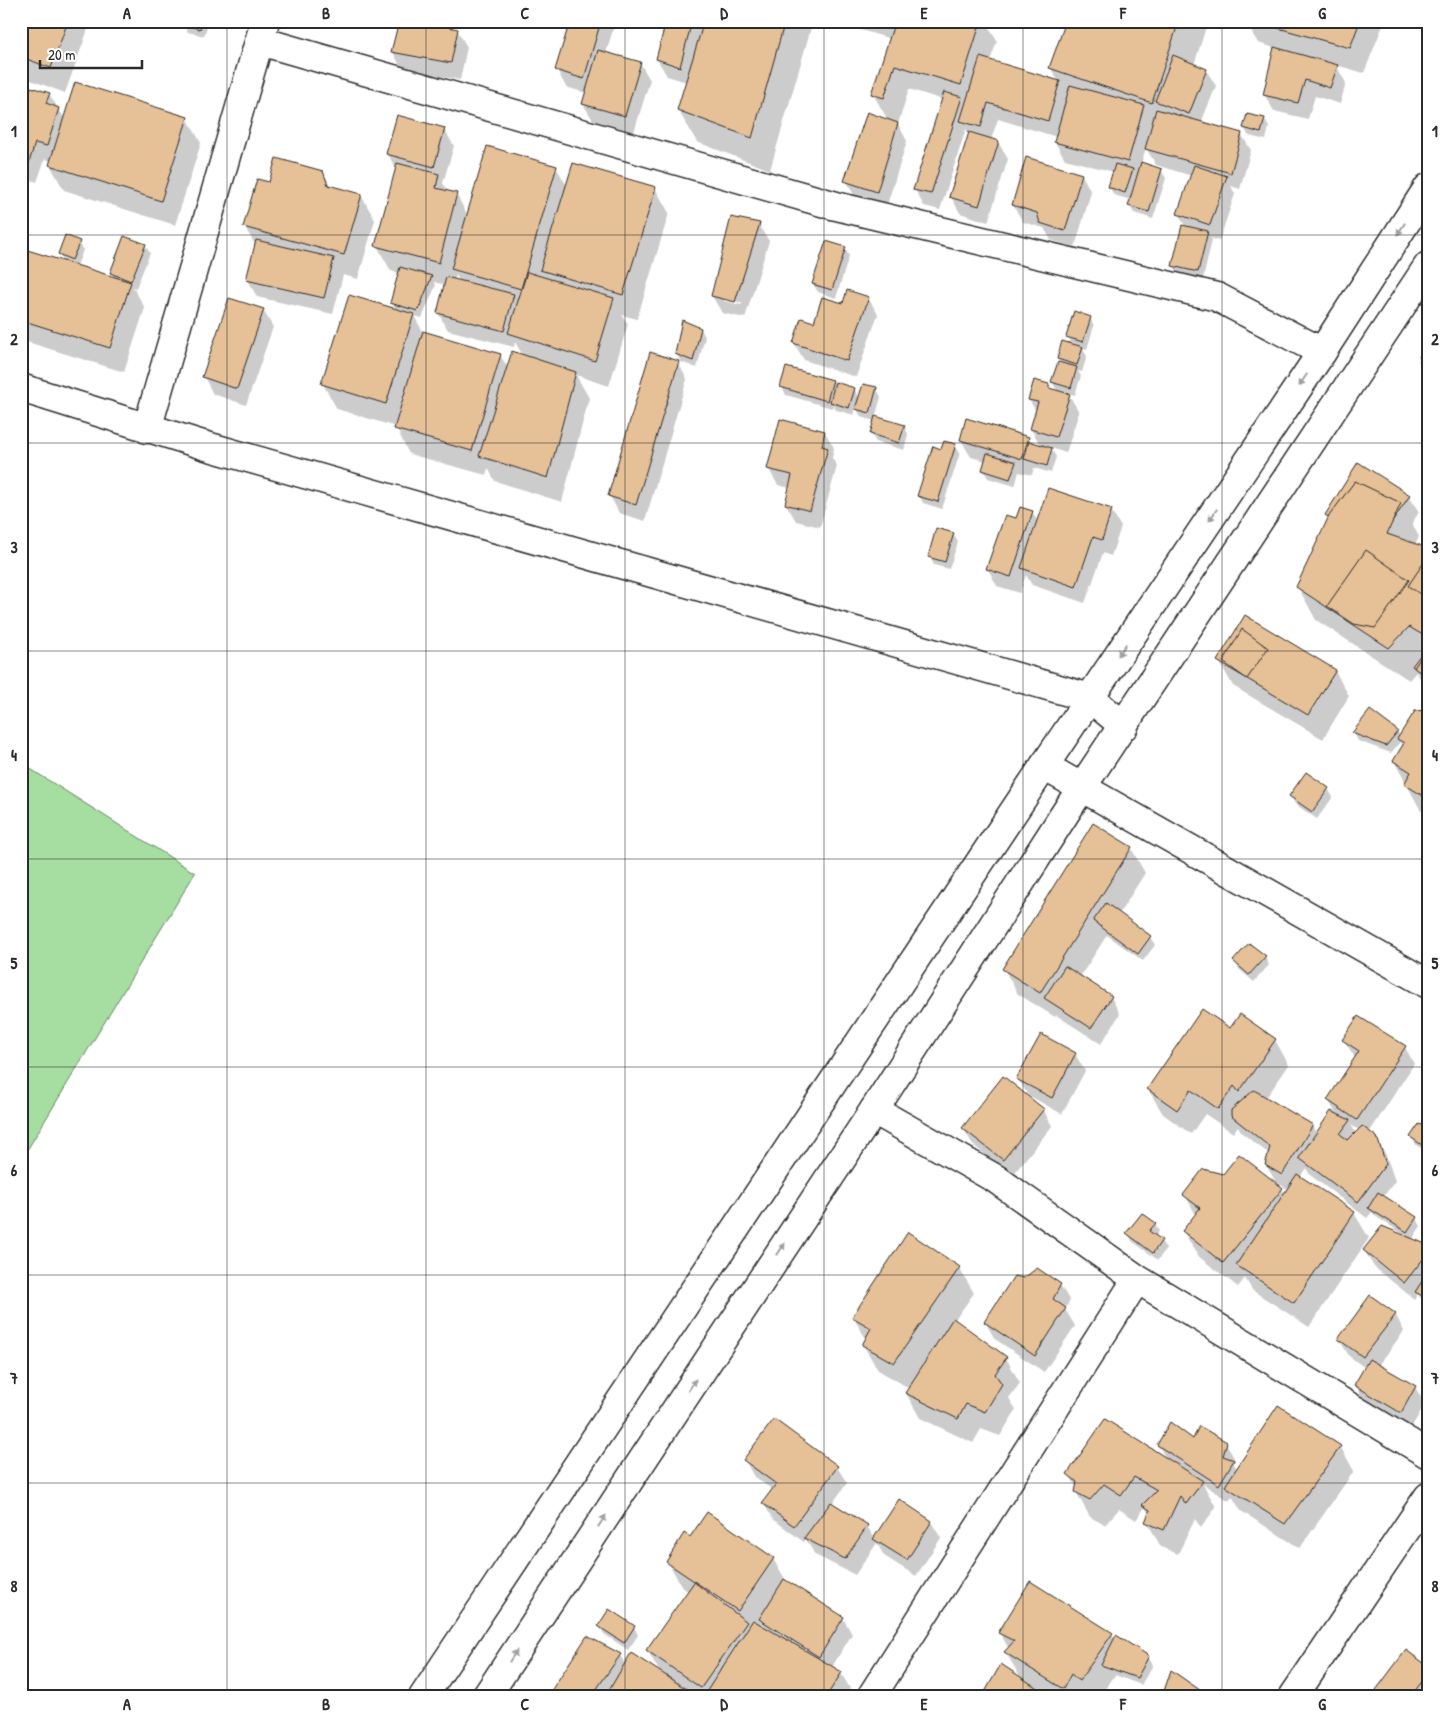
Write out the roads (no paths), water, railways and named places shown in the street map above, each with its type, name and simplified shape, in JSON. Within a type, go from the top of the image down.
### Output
[{"type":"street","points":[[148,429],[263,31],[836,206],[1217,297],[1322,352]]},
{"type":"street","points":[[424,1697],[1322,352],[1428,188]]},
{"type":"street","points":[[486,1697],[874,1110],[1082,787],[1428,266]]},
{"type":"street","points":[[21,388],[148,429],[1090,698],[1124,726]]},
{"type":"street","points":[[1044,766],[1428,984]]},
{"type":"street","points":[[874,1110],[996,1179],[1137,1278],[1428,1454]]},
{"type":"street","points":[[870,1697],[1137,1278]]},
{"type":"street","points":[[1292,1697],[1428,1497]]}]
